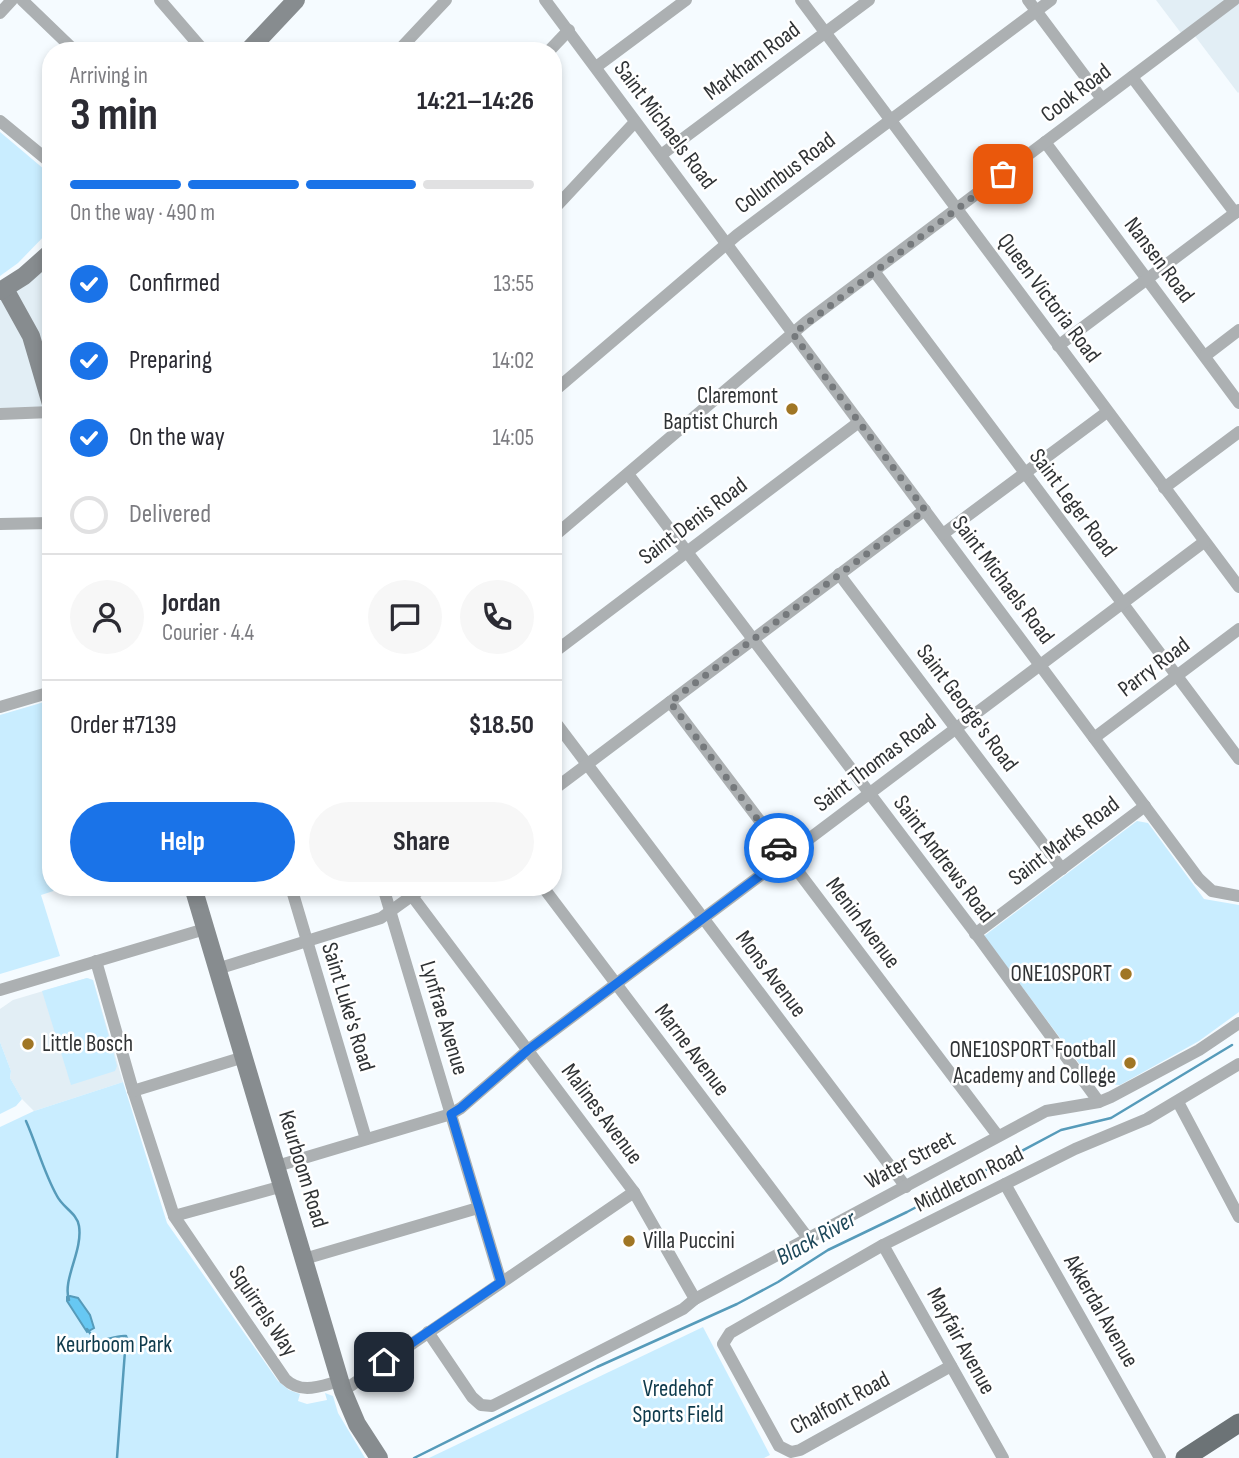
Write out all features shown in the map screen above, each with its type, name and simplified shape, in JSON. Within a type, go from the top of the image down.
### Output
[{"type":"main road","points":[[256,42],[296,0]]},
{"type":"main road","points":[[42,259],[7,287],[31,336],[42,373]]},
{"type":"main road","name":"Keurboom Road","points":[[196,896],[341,1386],[357,1424],[379,1458]]},
{"type":"main road","points":[[1185,1458],[1239,1423]]},
{"type":"street","points":[[0,13],[12,0]]},
{"type":"street","points":[[22,0],[66,42]]},
{"type":"street","points":[[160,0],[196,42]]},
{"type":"street","points":[[406,42],[446,0]]},
{"type":"street","name":"Saint Michaels Road","points":[[545,0],[1208,888],[1239,896]]},
{"type":"street","points":[[596,67],[685,0]]},
{"type":"street","name":"Queen Victoria Road","points":[[801,0],[1239,587]]},
{"type":"street","name":"Markham Road","points":[[661,155],[869,0]]},
{"type":"street","points":[[1028,0],[1102,99]]},
{"type":"street","name":"Columbus Road","points":[[562,384],[727,244],[1051,0]]},
{"type":"street","name":"Cook Road","points":[[562,529],[793,334],[1234,0]]},
{"type":"street","points":[[558,42],[569,30]]},
{"type":"street","points":[[1058,346],[1237,212],[1132,77]]},
{"type":"street","points":[[0,121],[42,156]]},
{"type":"street","points":[[562,199],[635,122]]},
{"type":"street","name":"Nansen Road","points":[[1045,142],[1239,403]]},
{"type":"street","name":"Saint Leger Road","points":[[874,271],[1239,759]]},
{"type":"street","points":[[1205,356],[1239,330]]},
{"type":"street","points":[[0,414],[42,412]]},
{"type":"street","points":[[943,534],[1107,412]]},
{"type":"street","name":"Saint Denis Road","points":[[562,646],[859,422]]},
{"type":"street","points":[[1164,488],[1239,432]]},
{"type":"street","name":"Saint Andrews Road","points":[[628,474],[1099,1102]]},
{"type":"street","points":[[562,783],[925,510]]},
{"type":"street","points":[[0,524],[42,523]]},
{"type":"street","name":"Saint Thomas Road","points":[[277,1167],[451,1114],[461,1108],[528,1050],[1204,542]]},
{"type":"street","name":"Saint George's Road","points":[[839,574],[1062,869]]},
{"type":"street","name":"Parry Road","points":[[1094,738],[1239,629]]},
{"type":"street","points":[[0,707],[42,695]]},
{"type":"street","name":"Menin Avenue","points":[[670,702],[998,1136]]},
{"type":"street","name":"Mons Avenue","points":[[562,731],[906,1187]]},
{"type":"street","name":"Saint Marks Road","points":[[975,934],[1145,806]]},
{"type":"street","name":"Saint Luke's Road","points":[[294,896],[366,1139]]},
{"type":"street","name":"Lynfrae Avenue","points":[[386,896],[501,1282]]},
{"type":"street","points":[[217,969],[378,919],[391,913],[412,896]]},
{"type":"street","name":"Malines Avenue","points":[[412,896],[634,1192],[695,1299]]},
{"type":"street","name":"Marne Avenue","points":[[549,896],[808,1238]]},
{"type":"street","points":[[0,990],[205,929]]},
{"type":"street","name":"Squirrels Way","points":[[96,961],[133,1091],[174,1216],[184,1234],[285,1379],[295,1387],[307,1389],[341,1386]]},
{"type":"street","name":"Water Street","points":[[428,1332],[472,1397],[481,1405],[492,1406],[683,1309],[695,1299],[1051,1109],[1099,1102],[1236,1030]]},
{"type":"street","points":[[133,1091],[244,1057]]},
{"type":"street","name":"Middleton Road","points":[[723,1341],[730,1333],[883,1245],[1075,1149],[1138,1124],[1239,1064]]},
{"type":"street","points":[[1178,1102],[1239,1217]]},
{"type":"street","name":"Akkerdal Avenue","points":[[1005,1184],[1160,1458]]},
{"type":"street","points":[[174,1216],[282,1186]]},
{"type":"street","points":[[341,1386],[428,1332],[634,1192]]},
{"type":"street","points":[[304,1259],[478,1208]]},
{"type":"street","name":"Mayfair Avenue","points":[[883,1245],[1003,1458]]},
{"type":"street","name":"Chalfont Road","points":[[723,1341],[723,1349],[779,1446],[790,1452],[800,1450],[951,1366]]},
{"type":"shaded area","points":[[1156,0],[1239,0],[1238,93],[1192,32],[1184,37]]},
{"type":"shaded area","points":[[42,259],[42,412],[0,414],[0,291]]},
{"type":"shaded area","points":[[87,978],[93,980],[123,1082],[34,1111],[22,1099],[10,1078],[11,1071],[0,1042],[0,1009],[13,1000]]},
{"type":"green space","points":[[0,132],[42,167],[42,238],[18,263],[0,276]]},
{"type":"green space","points":[[42,703],[41,895],[60,956],[0,974],[0,715]]},
{"type":"green space","name":"ONE10SPORT","points":[[1137,821],[1148,823],[1204,899],[1239,905],[1239,1012],[1199,1041],[1120,1085],[1104,1084],[1090,1078],[984,936]]},
{"type":"green space","points":[[87,978],[93,980],[117,1066],[115,1071],[71,1085],[42,991]]},
{"type":"green space","points":[[0,1042],[11,1071],[10,1078],[22,1099],[16,1106],[0,1114]]},
{"type":"green space","name":"Keurboom Park","points":[[123,1082],[167,1223],[278,1381],[289,1390],[300,1394],[298,1401],[307,1404],[327,1400],[325,1393],[333,1396],[338,1413],[365,1458],[0,1458],[0,1127],[34,1111]]},
{"type":"green space","name":"Vredehof Sports Field","points":[[703,1327],[770,1455],[764,1458],[429,1458]]},
{"type":"water","points":[[70,1296],[78,1298],[90,1315],[94,1328],[87,1332],[67,1301]]},
{"type":"waterway","name":"Black River","points":[[414,1458],[597,1367],[737,1304],[828,1250],[907,1212],[1061,1130],[1111,1118],[1232,1045]]},
{"type":"waterway","points":[[26,1121],[52,1187],[79,1226],[78,1245],[68,1284],[69,1300]]},
{"type":"waterway","points":[[87,1329],[96,1341],[126,1336],[128,1342],[125,1351],[117,1458]]},
{"type":"way so far","points":[[779,848],[670,702],[925,510],[793,334],[1003,174]]},
{"type":"place","name":"Claremont Baptist Church","points":[[792,409]]},
{"type":"place","name":"ONE10SPORT","points":[[1126,974]]},
{"type":"place","name":"Little Bosch","points":[[28,1044]]},
{"type":"place","name":"ONE10SPORT Football Academy and College","points":[[1130,1063]]},
{"type":"place","name":"Villa Puccini","points":[[629,1241]]},
{"type":"route","points":[[384,1362],[501,1282],[451,1114],[528,1050],[786,856],[779,848]]}]
